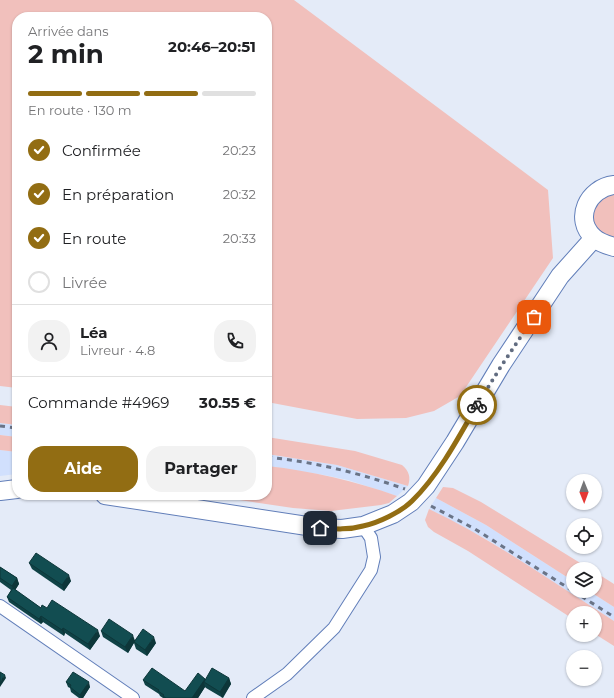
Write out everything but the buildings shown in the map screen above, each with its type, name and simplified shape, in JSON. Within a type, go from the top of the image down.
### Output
[{"type":"main road","points":[[614,185],[598,190],[589,199],[585,209],[584,220],[587,230],[594,238],[603,244],[614,247]]},
{"type":"main road","points":[[138,500],[320,528],[342,529],[363,526],[393,514],[411,502],[426,486],[560,276],[594,238]]},
{"type":"main road","points":[[0,491],[12,490]]},
{"type":"street","points":[[253,698],[287,674],[334,628],[371,570],[374,556],[372,538],[363,526]]},
{"type":"street","points":[[0,606],[133,698]]},
{"type":"shaded area","points":[[0,0],[294,0],[548,190],[553,258],[460,396],[434,411],[406,418],[357,419],[272,403],[272,12],[12,12],[12,387],[0,386]]},
{"type":"shaded area","points":[[614,193],[614,239],[605,236],[597,230],[593,212],[598,201],[606,195]]},
{"type":"shaded area","points":[[0,405],[12,406],[12,424],[0,423]]},
{"type":"shaded area","points":[[0,423],[12,424],[12,436],[0,435]]},
{"type":"shaded area","points":[[0,435],[12,436],[12,451],[0,450]]},
{"type":"shaded area","points":[[272,438],[355,451],[402,465],[409,474],[408,486],[337,465],[272,455]]},
{"type":"shaded area","points":[[0,450],[12,451],[12,475],[0,476]]},
{"type":"shaded area","points":[[272,455],[337,465],[408,486],[397,496],[348,480],[272,467]]},
{"type":"shaded area","points":[[272,467],[333,477],[397,496],[389,503],[381,505],[331,511],[293,508],[239,500],[272,500]]},
{"type":"shaded area","points":[[443,487],[453,488],[481,502],[579,562],[566,562],[566,576],[486,525],[436,498]]},
{"type":"shaded area","points":[[436,498],[486,525],[566,576],[566,590],[491,542],[429,509]]},
{"type":"shaded area","points":[[429,509],[453,521],[500,548],[566,590],[566,598],[578,598],[591,606],[566,606],[566,614],[468,551],[434,532],[428,527],[425,520]]},
{"type":"shaded area","points":[[602,576],[614,584],[614,607],[600,598],[602,598]]},
{"type":"shaded area","points":[[578,598],[600,598],[614,607],[614,621],[602,613],[602,606],[591,606]]},
{"type":"shaded area","points":[[602,613],[614,621],[614,646],[602,638]]},
{"type":"railway","points":[[0,426],[12,427]]},
{"type":"railway","points":[[272,458],[337,469],[405,489]]},
{"type":"railway","points":[[431,506],[475,529],[566,587]]},
{"type":"railway","points":[[584,598],[614,617]]},
{"type":"way so far","points":[[477,405],[534,317]]},
{"type":"route","points":[[320,528],[342,529],[363,526],[393,514],[411,502],[426,486],[477,405]]}]
